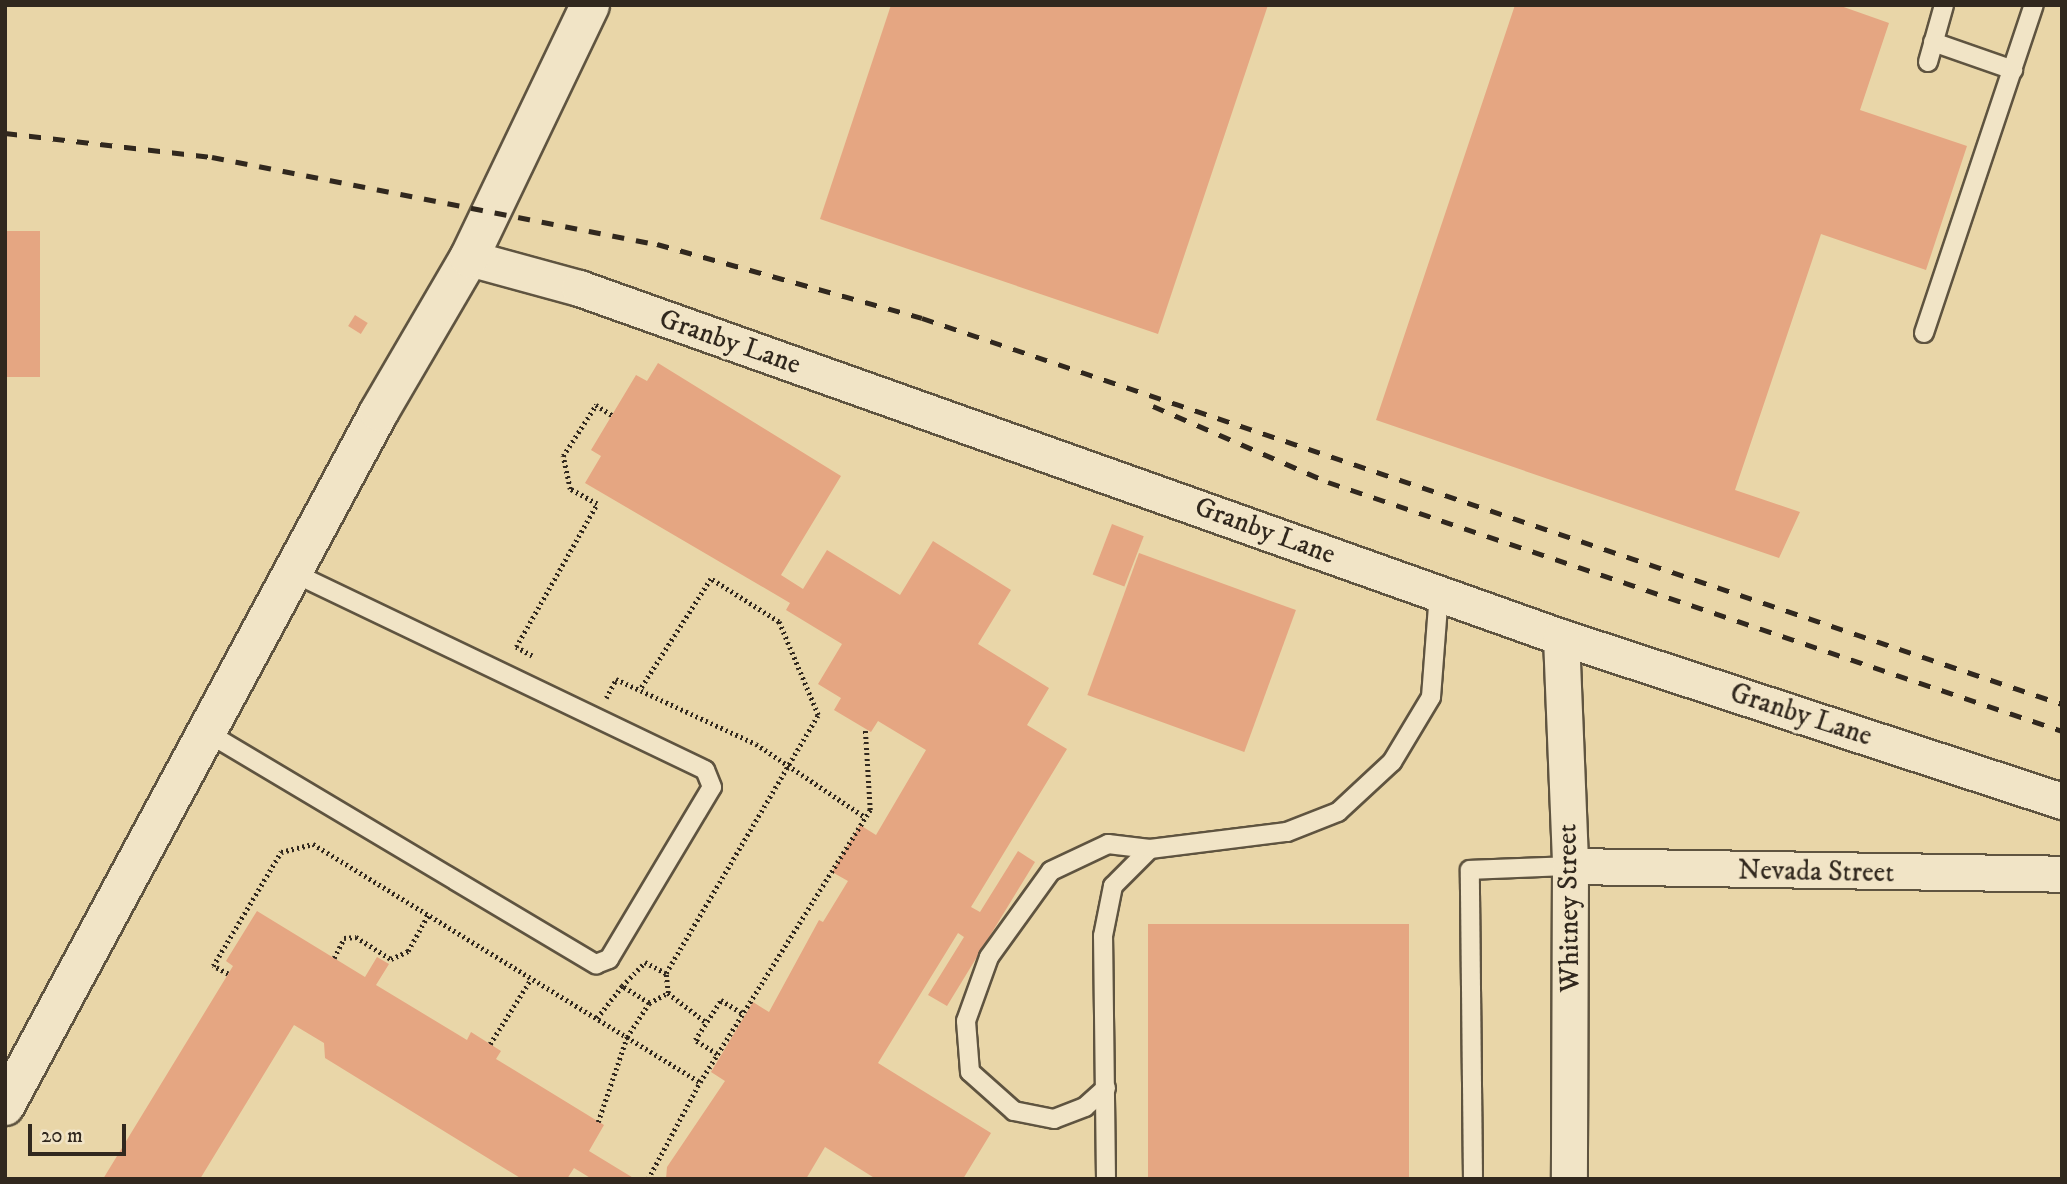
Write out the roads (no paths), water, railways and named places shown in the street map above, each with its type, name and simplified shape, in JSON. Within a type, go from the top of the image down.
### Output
[{"type":"main road","points":[[5,1105],[296,574],[379,412],[469,258],[590,5]]},
{"type":"street","name":"Granby Lane","points":[[469,258],[579,288],[1561,636],[2062,801]]},
{"type":"street","name":"Whitney Street","points":[[1561,636],[1570,866],[1569,1179]]},
{"type":"street","name":"Nevada Street","points":[[1570,866],[2062,874]]},
{"type":"lane","points":[[1928,62],[1944,5]]},
{"type":"lane","points":[[1924,333],[2034,5]]},
{"type":"lane","points":[[1933,42],[2013,70]]},
{"type":"lane","points":[[208,733],[596,964],[609,958],[714,780],[700,768],[296,574]]},
{"type":"lane","points":[[1106,1088],[1085,1107],[1054,1119],[1014,1111],[970,1072],[966,1021],[989,957],[1051,871],[1108,845],[1150,849],[1287,832],[1338,812],[1392,762],[1431,696],[1439,593]]},
{"type":"lane","points":[[1106,1179],[1104,936],[1113,886],[1150,849]]},
{"type":"lane","points":[[1473,1179],[1470,870],[1570,866]]},
{"type":"railway","points":[[5,133],[212,157],[657,244],[922,318],[2062,704]]},
{"type":"railway","points":[[1153,406],[1328,482],[2062,731]]}]
